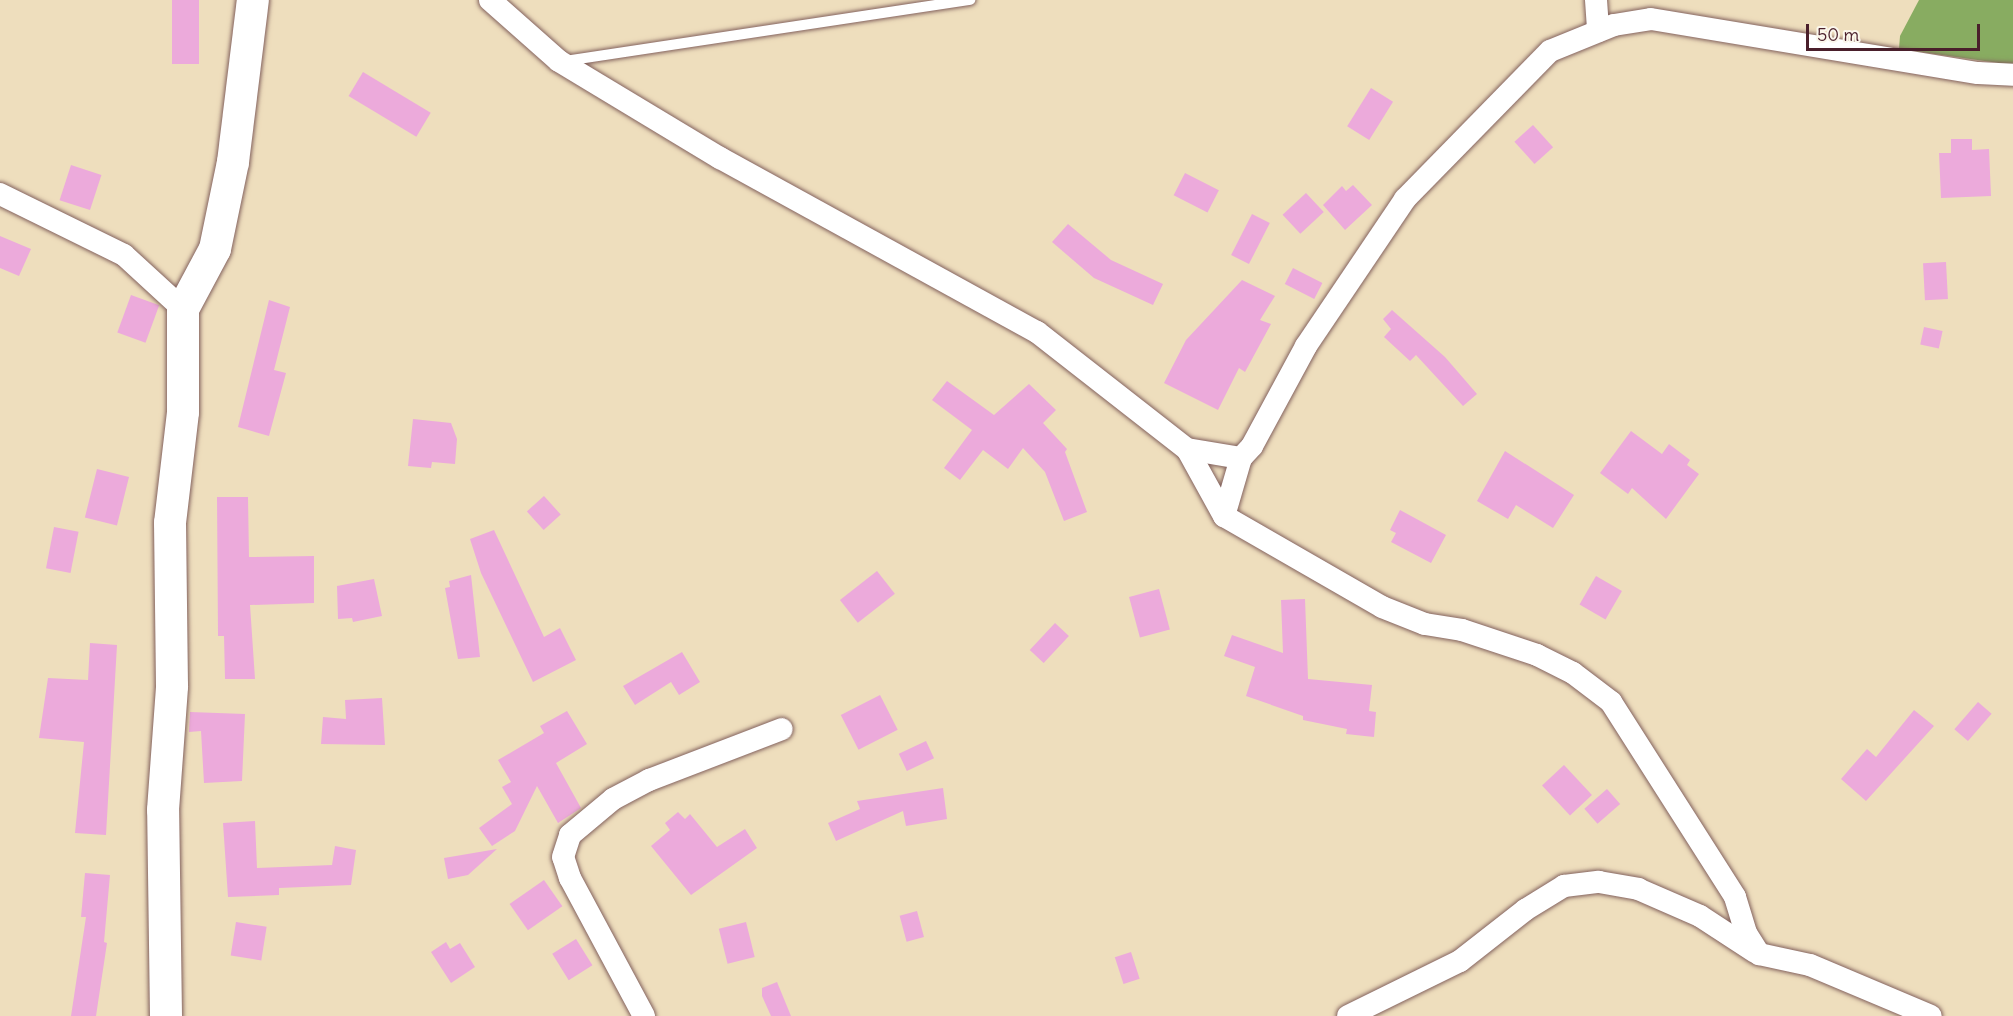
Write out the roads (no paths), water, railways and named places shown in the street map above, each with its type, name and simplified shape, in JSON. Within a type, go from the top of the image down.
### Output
[{"type":"main road","points":[[166,1016],[163,810],[172,686],[170,523],[183,412],[183,309],[215,249],[233,162],[253,0]]},
{"type":"street","points":[[490,0],[559,62],[720,158],[1036,332],[1187,449],[1224,516],[1382,607],[1425,624],[1462,630],[1537,655],[1573,673],[1611,702],[1735,897],[1746,933],[1759,954]]},
{"type":"street","points":[[1596,0],[1598,31]]},
{"type":"street","points":[[1224,516],[1241,458],[1252,446],[1306,346],[1405,199],[1550,51],[1598,31],[1651,19],[1978,73],[2013,75]]},
{"type":"street","points":[[0,194],[124,255],[183,309]]},
{"type":"street","points":[[1187,449],[1241,458]]},
{"type":"street","points":[[644,1016],[570,878],[563,858],[570,835],[613,799],[649,780],[782,729]]},
{"type":"street","points":[[1348,1016],[1460,961],[1525,910],[1564,886],[1599,882],[1638,889],[1700,916],[1759,954],[1810,965],[1931,1016]]},
{"type":"lane","points":[[559,62],[970,0]]}]
